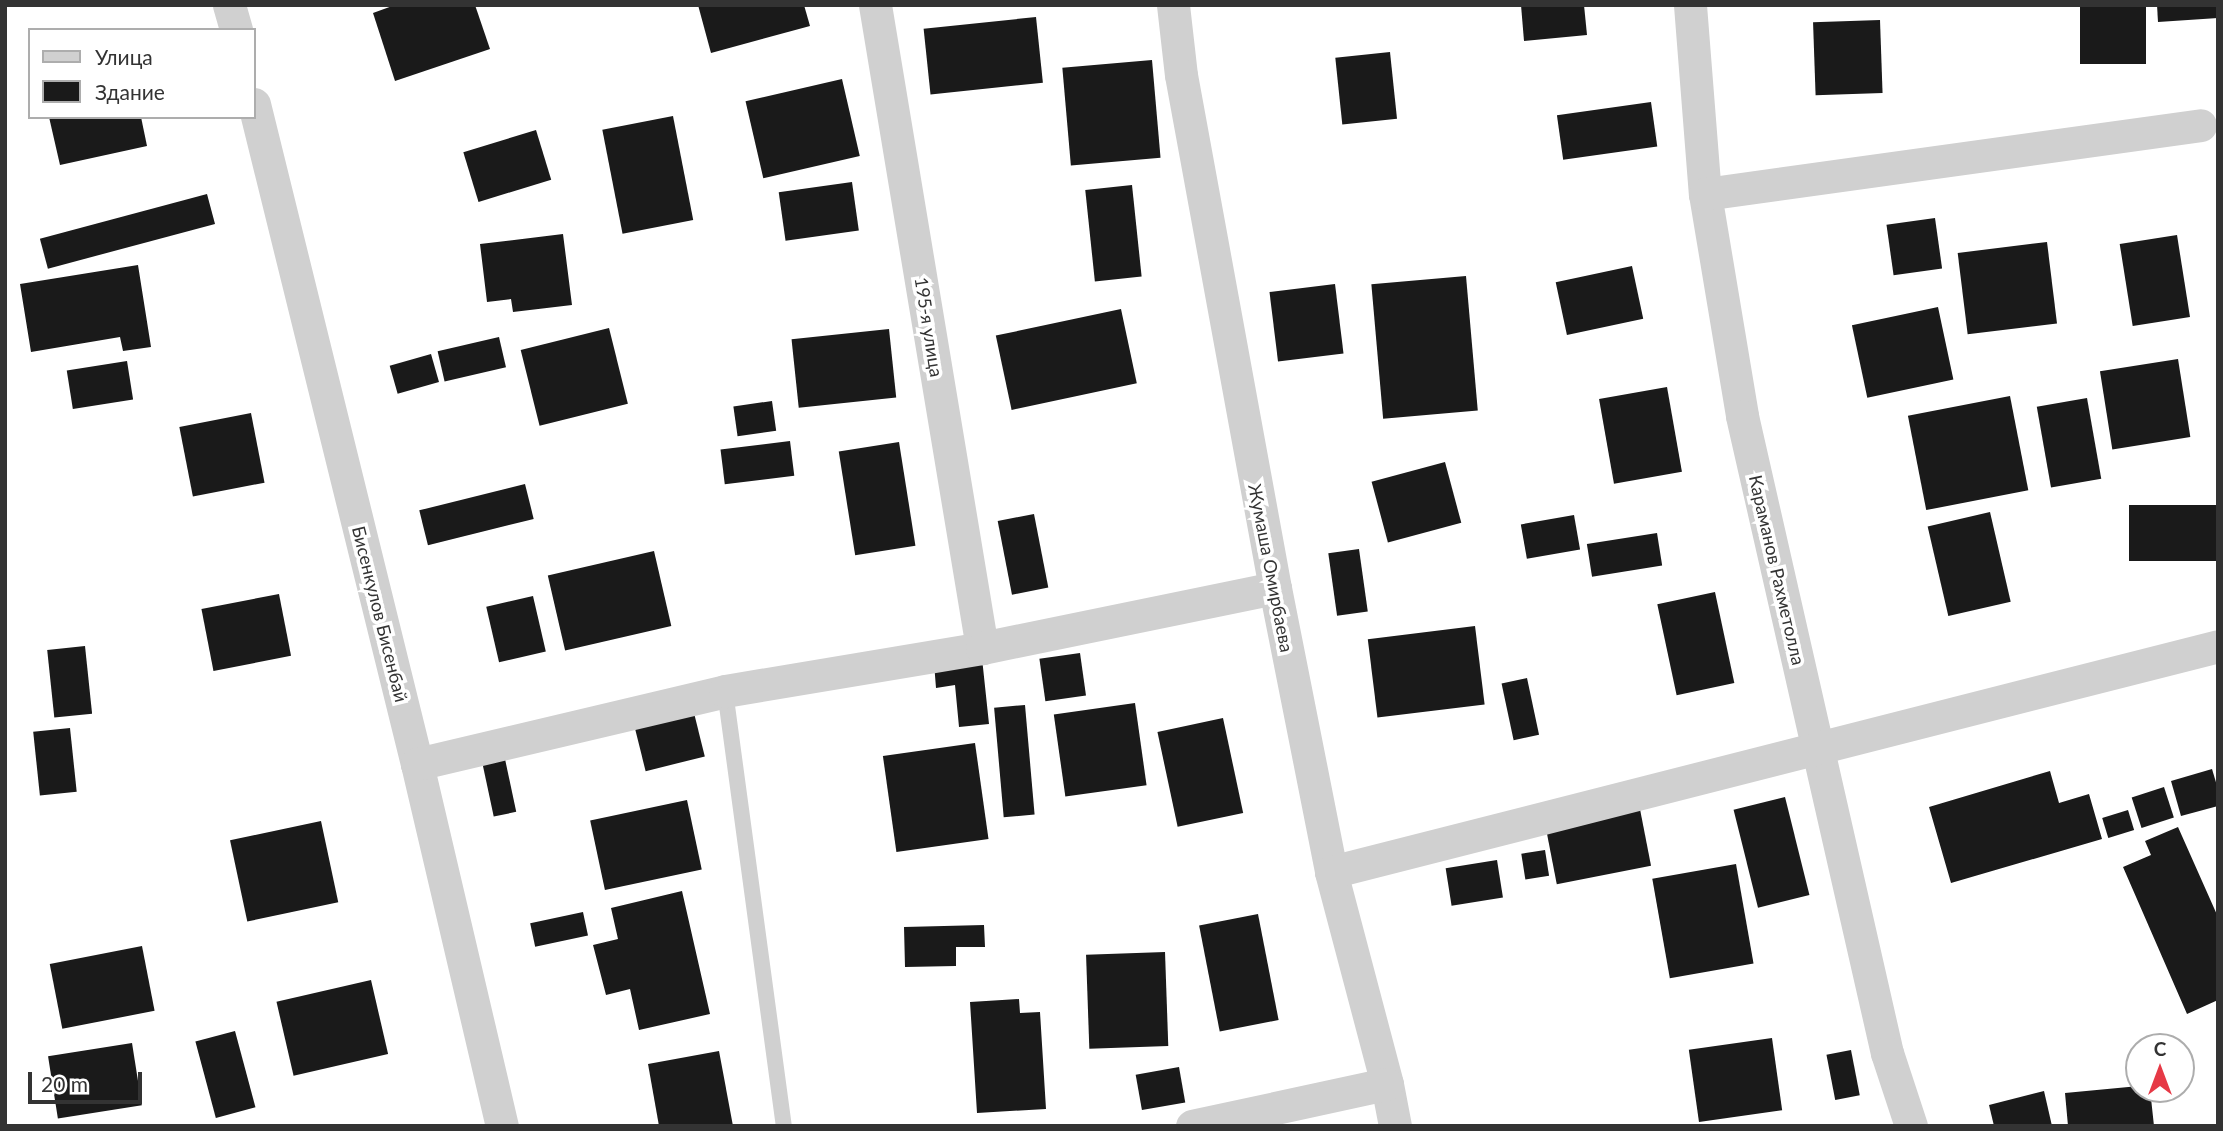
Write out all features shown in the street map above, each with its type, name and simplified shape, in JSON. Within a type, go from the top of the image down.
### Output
[{"type":"street","points":[[229,5],[235,28]]},
{"type":"street","name":"195-я улица","points":[[876,5],[982,648]]},
{"type":"street","name":"Жумаша Омирбаева","points":[[1173,5],[1181,75],[1275,588],[1331,872],[1387,1084],[1395,1126]]},
{"type":"street","name":"Караманов Рахметолла","points":[[1690,5],[1705,194],[1742,416],[1887,1053],[1911,1126]]},
{"type":"street","name":"Бисенкулов Бисенбай","points":[[256,112],[417,764],[502,1126]]},
{"type":"street","points":[[1705,194],[2200,125]]},
{"type":"street","points":[[417,764],[725,691],[982,648],[1275,588]]},
{"type":"street","points":[[1331,872],[2218,646]]},
{"type":"street","points":[[1192,1126],[1387,1084]]},
{"type":"lane","points":[[725,691],[784,1126]]},
{"type":"building","points":[[395,5],[475,5],[490,49],[395,81],[373,13]]},
{"type":"building","points":[[698,5],[804,5],[810,26],[711,53]]},
{"type":"building","points":[[1521,5],[1584,5],[1587,35],[1524,41]]},
{"type":"building","points":[[2080,5],[2146,5],[2146,64],[2080,64]]},
{"type":"building","points":[[2157,5],[2218,5],[2218,18],[2158,22]]},
{"type":"building","points":[[1036,17],[1043,83],[931,94],[924,29]]},
{"type":"building","points":[[1880,20],[1883,93],[1816,95],[1813,22]]},
{"type":"building","points":[[1390,52],[1397,119],[1342,124],[1335,58]]},
{"type":"building","points":[[1152,60],[1161,158],[1071,165],[1062,68]]},
{"type":"building","points":[[842,79],[860,156],[763,178],[746,101]]},
{"type":"building","points":[[1651,102],[1657,147],[1563,160],[1557,115]]},
{"type":"building","points":[[673,116],[693,220],[623,234],[602,130]]},
{"type":"building","points":[[49,119],[141,119],[147,146],[60,165]]},
{"type":"building","points":[[536,130],[551,180],[479,202],[463,152]]},
{"type":"building","points":[[852,182],[859,231],[786,241],[779,192]]},
{"type":"building","points":[[1132,185],[1142,276],[1095,281],[1085,190]]},
{"type":"building","points":[[207,194],[215,224],[48,269],[40,239]]},
{"type":"building","points":[[1935,218],[1942,269],[1894,275],[1886,225]]},
{"type":"building","points":[[563,234],[572,305],[513,312],[511,299],[487,302],[480,244]]},
{"type":"building","points":[[2177,235],[2190,317],[2133,326],[2120,244]]},
{"type":"building","points":[[2047,242],[2057,323],[1968,334],[1958,253]]},
{"type":"building","points":[[138,265],[151,347],[123,351],[120,337],[31,352],[20,284]]},
{"type":"building","points":[[1632,266],[1643,319],[1567,335],[1556,282]]},
{"type":"building","points":[[1466,276],[1478,410],[1383,419],[1371,284]]},
{"type":"building","points":[[1335,284],[1344,353],[1278,362],[1269,292]]},
{"type":"building","points":[[1938,307],[1953,379],[1867,398],[1852,325]]},
{"type":"building","points":[[1121,309],[1137,383],[1012,410],[996,336]]},
{"type":"building","points":[[609,328],[628,404],[540,426],[521,350]]},
{"type":"building","points":[[889,329],[896,398],[799,408],[792,339]]},
{"type":"building","points":[[499,337],[506,367],[445,381],[438,351]]},
{"type":"building","points":[[431,354],[439,382],[398,394],[390,366]]},
{"type":"building","points":[[2178,359],[2190,437],[2112,449],[2100,371]]},
{"type":"building","points":[[127,361],[133,400],[73,409],[67,371]]},
{"type":"building","points":[[1667,387],[1682,472],[1614,484],[1599,399]]},
{"type":"building","points":[[2010,396],[2028,490],[1926,510],[1908,416]]},
{"type":"building","points":[[2087,398],[2101,479],[2051,488],[2037,407]]},
{"type":"building","points":[[772,401],[776,431],[738,436],[733,406]]},
{"type":"building","points":[[251,413],[265,483],[193,497],[179,427]]},
{"type":"building","points":[[790,441],[794,476],[725,484],[721,450]]},
{"type":"building","points":[[899,442],[915,546],[855,555],[839,452]]},
{"type":"building","points":[[1445,462],[1461,523],[1388,543],[1372,482]]},
{"type":"building","points":[[525,484],[534,519],[428,545],[419,510]]},
{"type":"building","points":[[2129,505],[2218,505],[2218,561],[2129,561]]},
{"type":"building","points":[[1990,512],[2011,602],[1948,616],[1928,526]]},
{"type":"building","points":[[1034,514],[1048,588],[1012,595],[998,521]]},
{"type":"building","points":[[1574,515],[1580,549],[1527,559],[1521,524]]},
{"type":"building","points":[[1657,533],[1662,566],[1592,577],[1587,544]]},
{"type":"building","points":[[1359,549],[1368,611],[1337,616],[1328,553]]},
{"type":"building","points":[[654,551],[671,626],[565,651],[548,576]]},
{"type":"building","points":[[1715,592],[1734,683],[1677,695],[1657,604]]},
{"type":"building","points":[[279,594],[291,656],[213,671],[201,609]]},
{"type":"building","points":[[533,596],[546,652],[499,662],[486,607]]},
{"type":"building","points":[[1475,626],[1485,704],[1377,718],[1368,639]]},
{"type":"building","points":[[85,646],[92,714],[54,718],[47,650]]},
{"type":"building","points":[[1080,653],[1086,696],[1045,701],[1039,659]]},
{"type":"building","points":[[982,658],[989,724],[959,727],[955,685],[936,688],[934,663]]},
{"type":"building","points":[[1527,678],[1539,735],[1514,740],[1502,683]]},
{"type":"building","points":[[1135,703],[1147,785],[1065,797],[1054,714]]},
{"type":"building","points":[[692,705],[705,756],[646,771],[633,720]]},
{"type":"building","points":[[1025,705],[1035,815],[1004,817],[994,708]]},
{"type":"building","points":[[1223,718],[1243,813],[1178,827],[1157,732]]},
{"type":"building","points":[[70,728],[77,792],[40,796],[33,732]]},
{"type":"building","points":[[975,743],[988,839],[896,852],[883,756]]},
{"type":"building","points":[[505,759],[516,812],[494,817],[483,764]]},
{"type":"building","points":[[2212,769],[2218,789],[2218,806],[2181,816],[2171,781]]},
{"type":"building","points":[[2050,771],[2059,803],[2089,794],[2102,839],[1951,883],[1929,807]]},
{"type":"building","points":[[2164,787],[2174,817],[2142,828],[2132,798]]},
{"type":"building","points":[[1785,797],[1809,895],[1758,908],[1734,810]]},
{"type":"building","points":[[687,800],[702,869],[605,890],[590,821]]},
{"type":"building","points":[[1639,804],[1651,866],[1557,884],[1545,822]]},
{"type":"building","points":[[2128,810],[2134,830],[2108,838],[2102,818]]},
{"type":"building","points":[[321,821],[338,902],[247,922],[230,840]]},
{"type":"building","points":[[2178,827],[2218,917],[2218,1000],[2187,1014],[2123,867],[2151,855],[2145,841]]},
{"type":"building","points":[[1545,850],[1549,876],[1525,879],[1521,854]]},
{"type":"building","points":[[1497,860],[1503,898],[1452,906],[1446,868]]},
{"type":"building","points":[[1736,864],[1754,963],[1670,978],[1652,879]]},
{"type":"building","points":[[682,891],[710,1014],[639,1030],[630,989],[606,995],[593,945],[618,939],[611,908]]},
{"type":"building","points":[[583,912],[588,935],[535,947],[530,923]]},
{"type":"building","points":[[1258,914],[1279,1020],[1220,1031],[1199,925]]},
{"type":"building","points":[[984,925],[985,947],[956,947],[956,966],[905,967],[904,927]]},
{"type":"building","points":[[142,946],[155,1011],[62,1029],[50,964]]},
{"type":"building","points":[[1165,952],[1168,1046],[1089,1049],[1086,955]]},
{"type":"building","points":[[371,980],[388,1054],[294,1076],[276,1002]]},
{"type":"building","points":[[1019,999],[1020,1013],[1040,1012],[1046,1109],[977,1113],[970,1002]]},
{"type":"building","points":[[235,1031],[255,1107],[216,1118],[195,1042]]},
{"type":"building","points":[[1772,1038],[1782,1110],[1699,1122],[1689,1050]]},
{"type":"building","points":[[132,1043],[142,1105],[58,1119],[48,1056]]},
{"type":"building","points":[[1851,1050],[1860,1095],[1835,1100],[1826,1055]]},
{"type":"building","points":[[719,1051],[733,1126],[659,1126],[648,1064]]},
{"type":"building","points":[[1179,1067],[1185,1102],[1142,1110],[1136,1075]]},
{"type":"building","points":[[2125,1087],[2125,1103],[2152,1103],[2154,1126],[2068,1126],[2065,1093]]},
{"type":"building","points":[[2044,1091],[2052,1126],[1994,1126],[1989,1105]]}]
